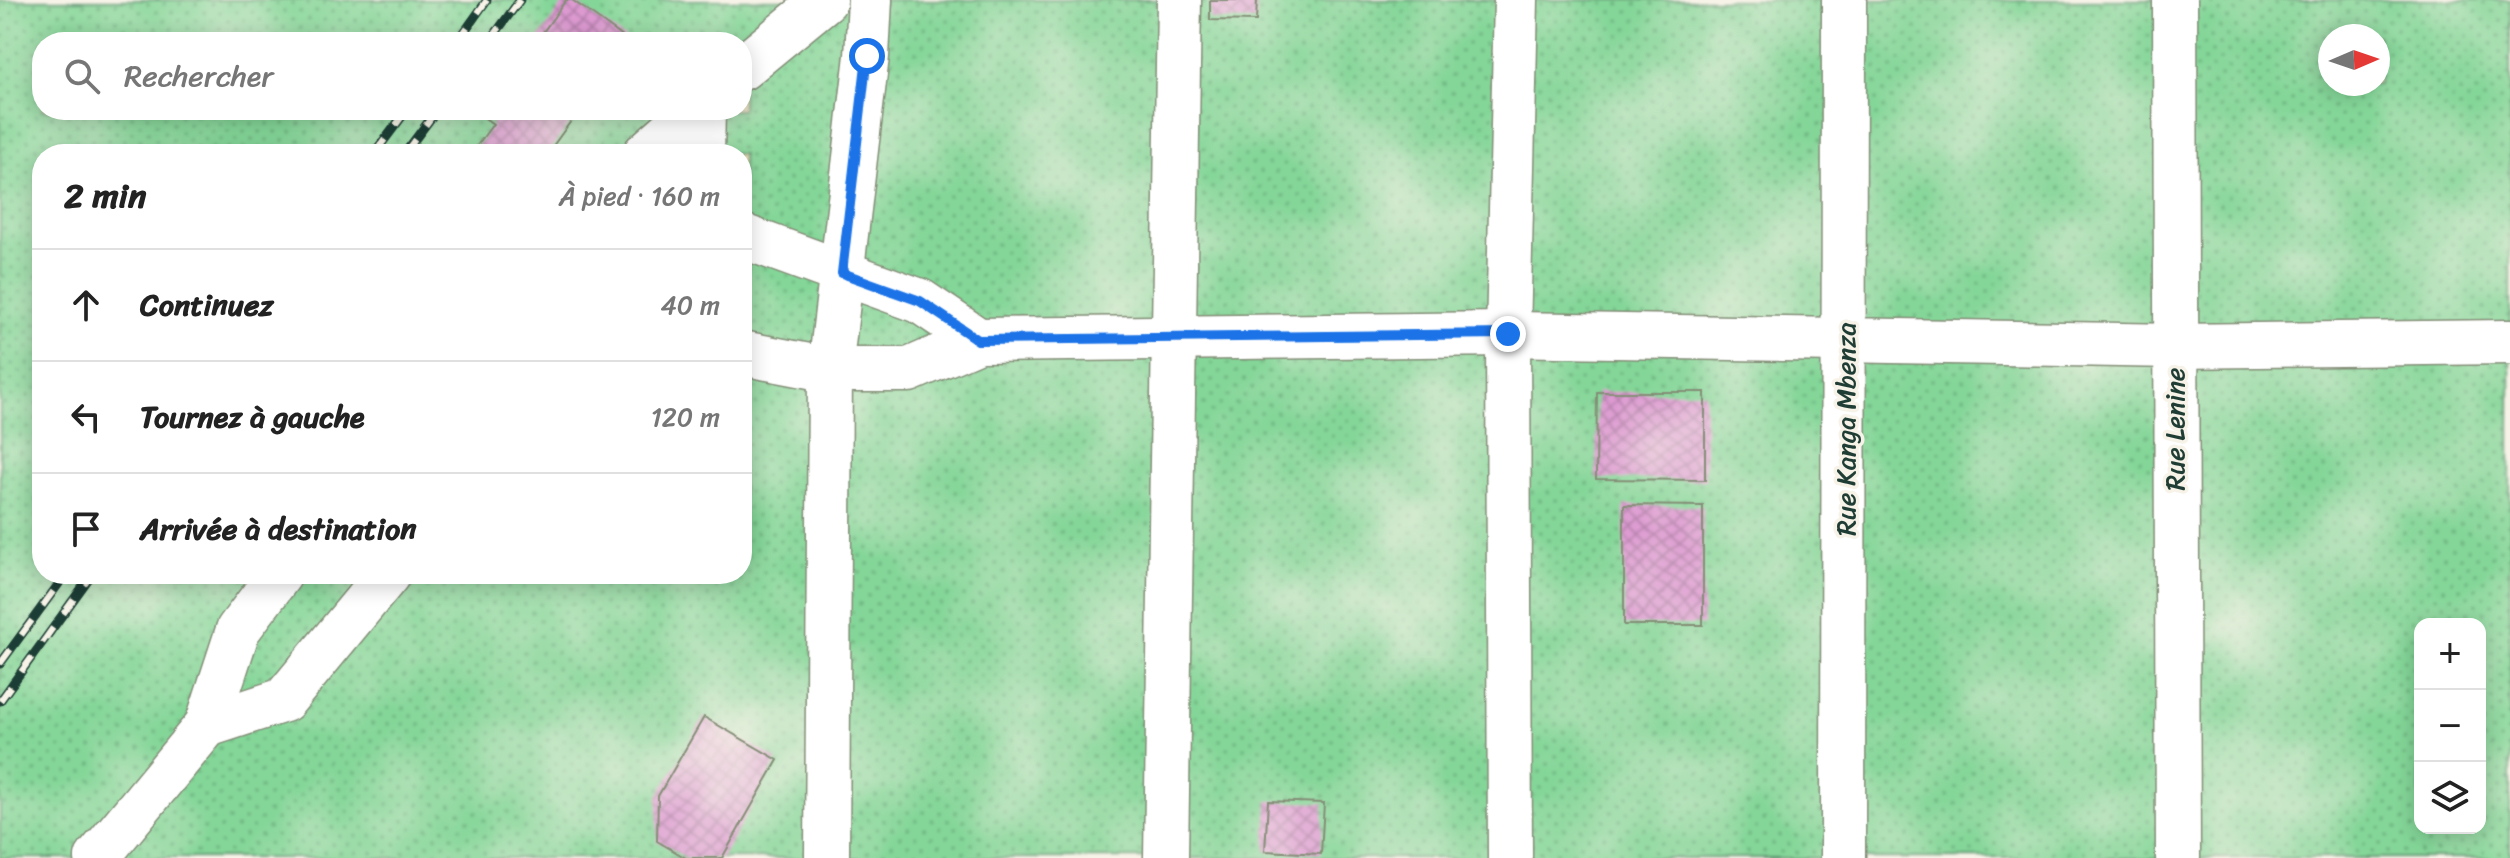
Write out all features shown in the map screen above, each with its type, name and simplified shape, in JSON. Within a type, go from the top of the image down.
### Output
[{"type":"street","points":[[752,60],[825,0]]},
{"type":"street","points":[[827,858],[830,370],[867,56],[870,0]]},
{"type":"street","points":[[1166,858],[1171,340],[1179,0]]},
{"type":"street","points":[[1510,858],[1508,334],[1516,0]]},
{"type":"street","name":"Rue Kanga Mbenza","points":[[1843,858],[1844,0]]},
{"type":"street","name":"Rue Lenine","points":[[2175,0],[2178,858]]},
{"type":"street","points":[[656,144],[684,120]]},
{"type":"street","points":[[702,144],[703,120]]},
{"type":"street","points":[[752,240],[920,301],[978,340]]},
{"type":"street","points":[[752,355],[830,370],[909,370],[978,340],[1508,334],[2175,346],[2510,342]]},
{"type":"street","points":[[97,858],[207,725],[238,630],[272,584]]},
{"type":"street","points":[[207,725],[284,700],[380,584]]},
{"type":"green space","points":[[0,0],[2510,0],[2510,858],[0,858]]},
{"type":"building","points":[[566,0],[572,0],[616,32],[543,32]]},
{"type":"building","points":[[1210,0],[1257,0],[1256,21],[1210,20]]},
{"type":"building","points":[[488,120],[572,120],[554,144],[478,144],[493,124]]},
{"type":"building","points":[[1597,392],[1705,392],[1705,480],[1596,479]]},
{"type":"building","points":[[1624,505],[1703,506],[1703,625],[1624,625]]},
{"type":"building","points":[[704,717],[778,760],[722,858],[686,858],[657,841],[658,796]]},
{"type":"building","points":[[1268,801],[1324,803],[1321,854],[1265,851]]},
{"type":"railway","points":[[464,32],[487,0]]},
{"type":"railway","points":[[496,32],[520,0]]},
{"type":"railway","points":[[382,144],[400,120]]},
{"type":"railway","points":[[412,144],[430,120]]},
{"type":"railway","points":[[0,664],[59,584]]},
{"type":"railway","points":[[0,701],[85,584]]},
{"type":"route","points":[[867,56],[842,273],[920,301],[978,340],[1508,334]]}]
